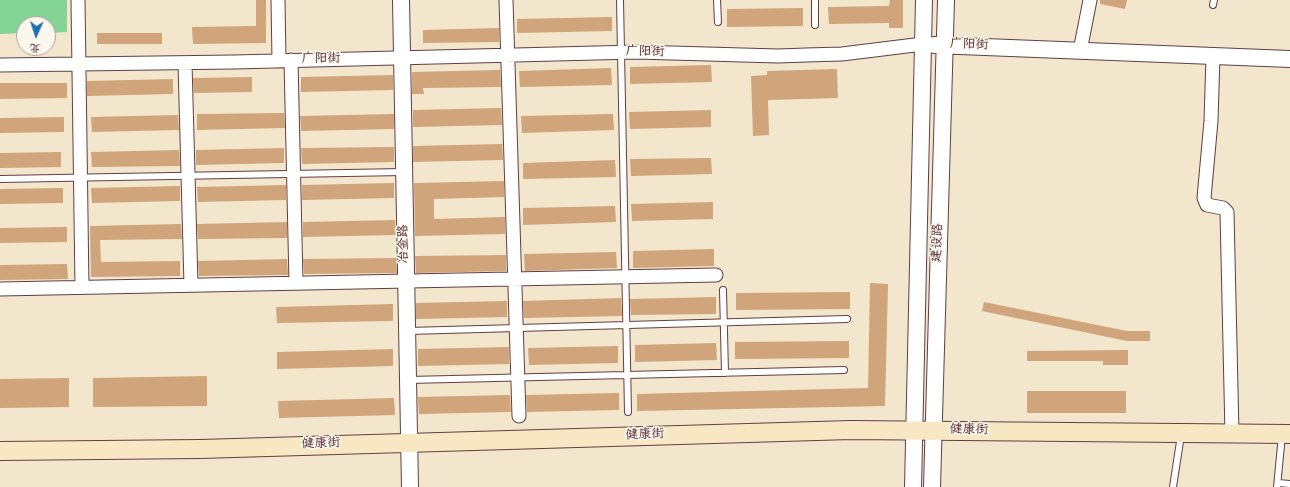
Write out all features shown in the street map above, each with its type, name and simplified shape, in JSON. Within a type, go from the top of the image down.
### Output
[{"type":"main road","name":"健康街","points":[[0,452],[200,449],[850,430],[1286,434]]},
{"type":"street","points":[[78,0],[82,287]]},
{"type":"street","points":[[278,0],[285,61],[293,174],[296,283]]},
{"type":"street","name":"冶金路","points":[[401,0],[410,487]]},
{"type":"street","points":[[506,0],[519,416]]},
{"type":"street","name":"建设路","points":[[913,487],[924,0]]},
{"type":"street","name":"建设路","points":[[932,487],[946,0]]},
{"type":"street","points":[[1080,51],[1090,0]]},
{"type":"street","name":"广阳街","points":[[0,65],[285,61],[621,52],[792,55],[842,54],[923,44],[1290,59]]},
{"type":"street","points":[[1213,56],[1211,121],[1204,198],[1207,205],[1223,208],[1227,212],[1232,434]]},
{"type":"street","points":[[185,63],[191,285]]},
{"type":"street","points":[[0,289],[716,275]]},
{"type":"lane","points":[[620,0],[628,412]]},
{"type":"lane","points":[[718,0],[718,22]]},
{"type":"lane","points":[[815,0],[815,25]]},
{"type":"lane","points":[[0,179],[404,172]]},
{"type":"lane","points":[[723,290],[725,373]]},
{"type":"lane","points":[[407,332],[847,319]]},
{"type":"lane","points":[[407,380],[844,370]]},
{"type":"lane","points":[[1173,487],[1181,433]]},
{"type":"lane","points":[[1286,434],[1278,485],[1290,484]]},
{"type":"green space","points":[[0,0],[67,0],[67,32],[56,33],[56,16],[16,16],[16,33],[0,34]]},
{"type":"building","points":[[256,0],[266,0],[266,43],[193,44],[192,27],[256,26]]},
{"type":"building","points":[[890,0],[903,0],[903,28],[889,28],[889,23],[829,24],[828,7],[889,6]]},
{"type":"building","points":[[1100,0],[1127,0],[1125,9],[1100,4]]},
{"type":"building","points":[[803,8],[803,26],[727,27],[727,9]]},
{"type":"building","points":[[612,17],[612,31],[517,33],[517,19]]},
{"type":"building","points":[[499,28],[499,42],[423,43],[423,30]]},
{"type":"building","points":[[97,33],[162,33],[162,44],[97,44]]},
{"type":"building","points":[[711,65],[712,82],[630,84],[630,67]]},
{"type":"building","points":[[611,68],[612,85],[520,87],[519,71]]},
{"type":"building","points":[[837,69],[838,98],[768,100],[769,135],[753,136],[751,76],[767,75],[767,71]]},
{"type":"building","points":[[500,70],[501,87],[423,88],[424,94],[412,94],[412,72]]},
{"type":"building","points":[[393,75],[393,90],[301,92],[301,77]]},
{"type":"building","points":[[252,77],[252,92],[194,93],[193,78]]},
{"type":"building","points":[[173,79],[173,94],[87,96],[87,81]]},
{"type":"building","points":[[0,83],[67,83],[67,98],[0,99]]},
{"type":"building","points":[[501,108],[502,125],[413,127],[413,110]]},
{"type":"building","points":[[711,110],[711,127],[630,129],[629,112]]},
{"type":"building","points":[[284,113],[285,128],[197,130],[197,114]]},
{"type":"building","points":[[394,114],[394,129],[301,131],[300,116]]},
{"type":"building","points":[[613,114],[614,130],[522,133],[521,116]]},
{"type":"building","points":[[178,115],[179,130],[92,132],[91,117]]},
{"type":"building","points":[[64,117],[64,132],[0,133],[0,118]]},
{"type":"building","points":[[502,144],[503,160],[413,162],[413,146]]},
{"type":"building","points":[[394,147],[394,162],[302,164],[301,148]]},
{"type":"building","points":[[284,148],[284,163],[196,165],[196,150]]},
{"type":"building","points":[[179,150],[180,166],[92,167],[91,152]]},
{"type":"building","points":[[61,152],[61,167],[0,168],[0,153]]},
{"type":"building","points":[[711,158],[712,174],[631,176],[630,159]]},
{"type":"building","points":[[615,160],[616,177],[523,179],[523,163]]},
{"type":"building","points":[[504,181],[504,197],[434,199],[434,219],[505,217],[505,234],[415,236],[414,183]]},
{"type":"building","points":[[394,183],[394,198],[302,200],[302,185]]},
{"type":"building","points":[[286,185],[286,200],[198,202],[197,187]]},
{"type":"building","points":[[180,186],[180,201],[92,203],[91,188]]},
{"type":"building","points":[[63,188],[63,203],[0,204],[0,189]]},
{"type":"building","points":[[713,202],[713,219],[632,221],[631,204]]},
{"type":"building","points":[[615,206],[616,222],[523,225],[523,208]]},
{"type":"building","points":[[395,220],[396,235],[303,237],[303,222]]},
{"type":"building","points":[[287,222],[287,238],[198,239],[197,224]]},
{"type":"building","points":[[181,224],[182,239],[100,240],[101,262],[180,261],[180,276],[91,277],[90,226]]},
{"type":"building","points":[[67,227],[67,242],[0,243],[0,228]]},
{"type":"building","points":[[714,249],[714,266],[633,268],[633,251]]},
{"type":"building","points":[[616,252],[617,268],[525,271],[524,254]]},
{"type":"building","points":[[506,255],[506,271],[416,273],[415,256]]},
{"type":"building","points":[[396,258],[397,273],[304,274],[303,259]]},
{"type":"building","points":[[287,259],[288,275],[199,276],[198,261]]},
{"type":"building","points":[[67,264],[68,279],[0,280],[0,265]]},
{"type":"building","points":[[870,283],[888,284],[885,406],[637,411],[637,394],[868,388]]},
{"type":"building","points":[[850,292],[850,309],[736,310],[736,293]]},
{"type":"building","points":[[716,297],[716,314],[631,315],[630,299]]},
{"type":"building","points":[[621,298],[622,316],[524,318],[523,301]]},
{"type":"building","points":[[507,301],[507,317],[416,319],[416,303]]},
{"type":"building","points":[[984,302],[1127,331],[1150,331],[1150,341],[1127,341],[982,311]]},
{"type":"building","points":[[393,304],[393,321],[277,323],[276,307]]},
{"type":"building","points":[[849,341],[849,358],[735,359],[735,342]]},
{"type":"building","points":[[716,343],[717,360],[635,362],[635,345]]},
{"type":"building","points":[[618,346],[618,363],[529,365],[528,348]]},
{"type":"building","points":[[509,347],[509,364],[418,366],[418,349]]},
{"type":"building","points":[[393,349],[393,366],[277,369],[277,352]]},
{"type":"building","points":[[1128,350],[1128,365],[1103,365],[1103,361],[1027,361],[1027,351]]},
{"type":"building","points":[[207,376],[207,406],[93,407],[93,378]]},
{"type":"building","points":[[69,378],[69,407],[0,408],[0,379]]},
{"type":"building","points":[[1027,391],[1126,391],[1126,413],[1027,413]]},
{"type":"building","points":[[619,393],[619,410],[527,412],[526,395]]},
{"type":"building","points":[[509,395],[511,412],[419,414],[418,397]]},
{"type":"building","points":[[394,398],[395,415],[279,418],[278,401]]}]
